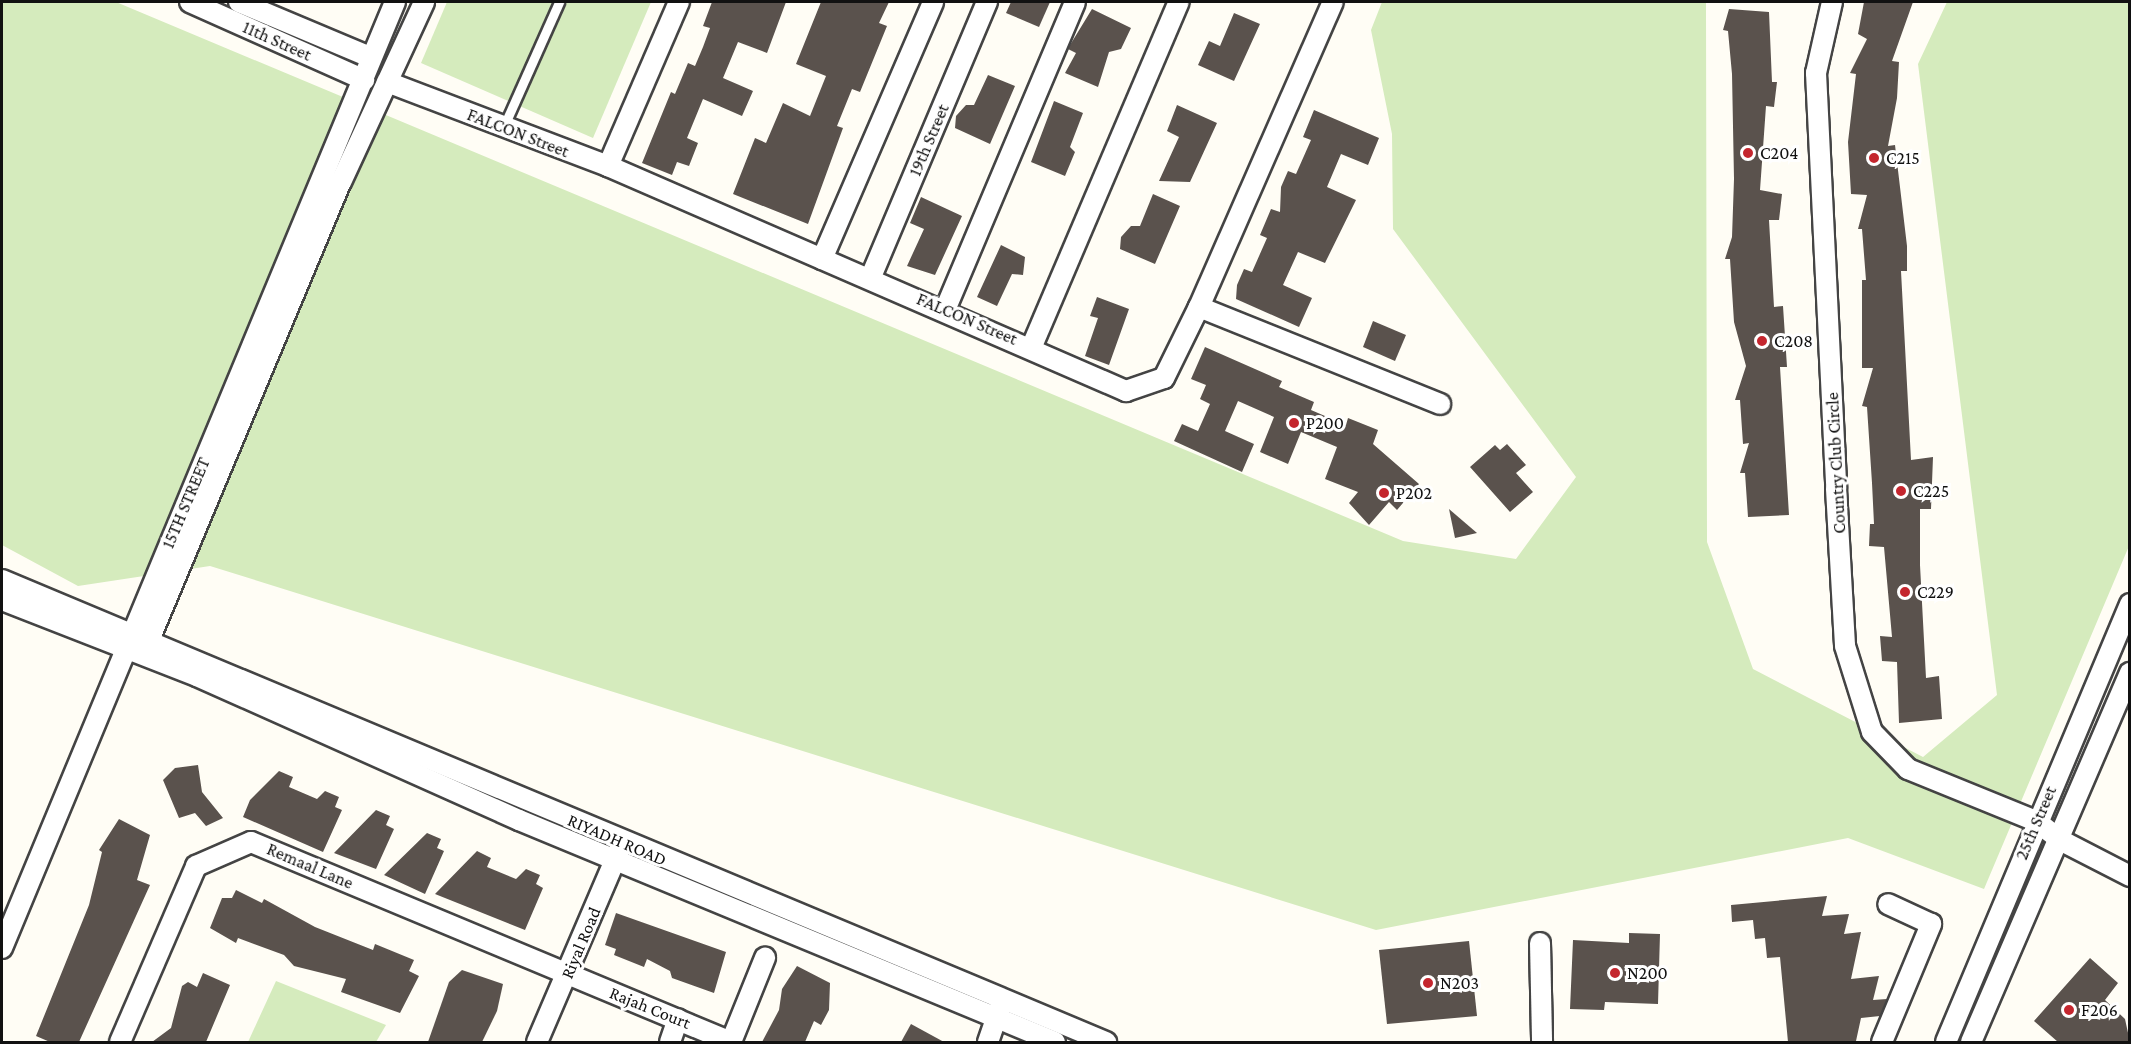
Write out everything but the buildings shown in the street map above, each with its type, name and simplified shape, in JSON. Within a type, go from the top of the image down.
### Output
[{"type":"street","name":"11th Street","points":[[190,2],[364,80]]},
{"type":"street","points":[[239,2],[370,57]]},
{"type":"street","name":"15TH STREET","points":[[2,948],[133,642],[364,80],[370,57],[395,2]]},
{"type":"street","points":[[133,642],[424,2]]},
{"type":"street","points":[[608,166],[679,2]]},
{"type":"street","points":[[822,259],[933,2]]},
{"type":"street","name":"19th Street","points":[[870,279],[987,2]]},
{"type":"street","points":[[945,310],[1075,2]]},
{"type":"street","points":[[1032,346],[1179,2]]},
{"type":"street","name":"FALCON Street","points":[[387,82],[502,129],[608,166],[822,259],[1032,346],[1126,391],[1164,378],[1200,307],[1333,2]]},
{"type":"street","name":"Country Club Circle","points":[[1832,2],[1816,73],[1845,646],[1872,732],[1908,769],[2036,821],[2060,840],[2130,876]]},
{"type":"street","points":[[1200,307],[1440,405]]},
{"type":"street","points":[[2,580],[133,642]]},
{"type":"street","points":[[2,600],[133,642]]},
{"type":"street","name":"25th Street","points":[[1946,1042],[2036,821],[2130,604]]},
{"type":"street","name":"RIYADH ROAD","points":[[133,642],[1055,1042]]},
{"type":"street","name":"RIYADH ROAD","points":[[133,642],[196,676],[619,851],[1004,997],[1106,1042]]},
{"type":"street","name":"25th Street","points":[[1971,1042],[2130,673]]},
{"type":"street","name":"Remaal Lane","points":[[120,1042],[196,866],[251,842],[568,974]]},
{"type":"street","name":"Riyal Road","points":[[537,1042],[619,851]]},
{"type":"street","points":[[1882,1042],[1931,924],[1887,904]]},
{"type":"street","points":[[1540,943],[1542,1042]]},
{"type":"street","name":"Rajah Court","points":[[568,974],[731,1042],[765,958]]},
{"type":"street","points":[[988,1042],[1004,997]]},
{"type":"street","points":[[670,1042],[678,1019]]},
{"type":"lane","points":[[502,129],[558,2]]},
{"type":"green space","points":[[2,2],[116,2],[1403,541],[1516,559],[1576,477],[1393,229],[1392,134],[1371,30],[1382,2],[1706,2],[1707,542],[1753,669],[1923,757],[1997,695],[1918,64],[1947,2],[2129,2],[2129,546],[1984,889],[1848,838],[1376,930],[210,566],[78,586],[2,545]]},
{"type":"green space","points":[[447,2],[651,2],[593,138],[421,63]]},
{"type":"green space","points":[[276,981],[386,1025],[376,1042],[248,1042]]},
{"type":"place","name":"C204","points":[[1748,153]]},
{"type":"place","name":"C215","points":[[1874,158]]},
{"type":"place","name":"C208","points":[[1762,341]]},
{"type":"place","name":"P200","points":[[1294,423]]},
{"type":"place","name":"C225","points":[[1901,491]]},
{"type":"place","name":"P202","points":[[1384,493]]},
{"type":"place","name":"C229","points":[[1905,592]]},
{"type":"place","name":"N200","points":[[1615,973]]},
{"type":"place","name":"N203","points":[[1428,983]]},
{"type":"place","name":"F206","points":[[2069,1010]]}]
